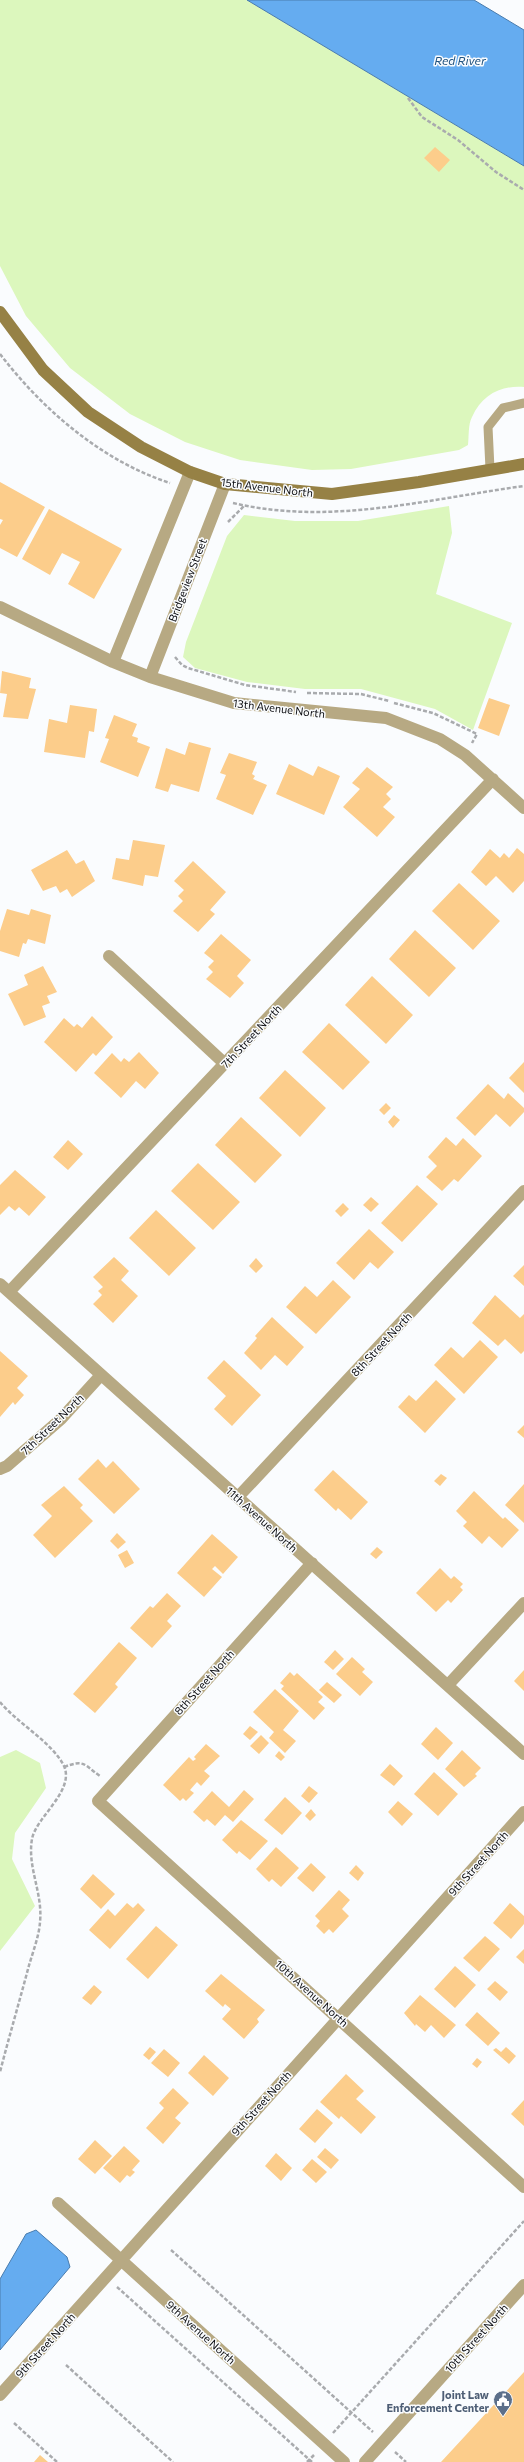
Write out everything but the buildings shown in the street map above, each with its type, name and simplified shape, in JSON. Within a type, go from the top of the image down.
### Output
[{"type":"main road","name":"15th Avenue North","points":[[0,312],[43,370],[88,412],[141,447],[190,472],[225,484],[332,494],[419,482],[524,464]]},
{"type":"street","points":[[113,662],[190,472]]},
{"type":"street","name":"Bridgeview Street","points":[[150,677],[225,484]]},
{"type":"street","name":"13th Avenue North","points":[[0,607],[113,662],[150,677],[234,703],[386,718],[440,739],[466,754],[524,808]]},
{"type":"street","name":"7th Street North","points":[[4,1288],[224,1064],[493,779]]},
{"type":"street","points":[[109,956],[224,1064]]},
{"type":"street","name":"8th Street North","points":[[238,1497],[524,1191]]},
{"type":"street","name":"11th Avenue North","points":[[4,1288],[524,1754]]},
{"type":"street","name":"7th Street North","points":[[0,1469],[7,1466],[61,1419],[101,1375]]},
{"type":"street","name":"8th Street North","points":[[98,1801],[312,1563]]},
{"type":"street","points":[[448,1685],[524,1603]]},
{"type":"street","name":"10th Avenue North","points":[[98,1801],[524,2187]]},
{"type":"street","name":"9th Street North","points":[[0,2395],[338,2017],[524,1812]]},
{"type":"street","name":"9th Avenue North","points":[[58,2203],[344,2462]]},
{"type":"street","name":"10th Street North","points":[[365,2462],[524,2285]]},
{"type":"lane","points":[[490,469],[488,427],[502,408],[524,403]]},
{"type":"path","points":[[408,98],[422,117],[458,140],[496,172],[524,190]]},
{"type":"path","points":[[0,354],[24,383],[77,432],[135,468],[165,481]]},
{"type":"path","points":[[225,525],[245,506]]},
{"type":"path","points":[[176,650],[175,656],[182,665],[245,685],[304,693],[361,694],[433,713],[477,734]]},
{"type":"path","points":[[0,1702],[10,1714],[53,1751],[64,1767],[65,1780],[59,1796],[32,1836],[30,1854],[40,1895],[40,1923],[0,2072]]},
{"type":"path","points":[[64,1767],[76,1763],[84,1764],[99,1776],[117,1779]]},
{"type":"path","points":[[107,2277],[309,2461],[524,2221]]},
{"type":"path","points":[[171,2250],[406,2462]]},
{"type":"path","points":[[66,2365],[173,2462]]},
{"type":"path","points":[[14,2423],[57,2462]]},
{"type":"green space","points":[[0,0],[247,0],[524,166],[524,387],[500,390],[487,397],[476,409],[471,420],[468,445],[459,450],[351,469],[312,470],[240,460],[185,442],[130,414],[70,368],[26,316],[0,266]]},
{"type":"green space","points":[[449,506],[452,533],[436,594],[512,623],[473,730],[435,709],[361,689],[305,689],[247,682],[195,668],[183,657],[186,642],[227,536],[244,515],[295,521],[358,521]]},
{"type":"green space","points":[[16,1750],[40,1763],[46,1788],[15,1833],[12,1859],[35,1906],[0,1951],[0,1757]]},
{"type":"water","name":"Red River","points":[[247,0],[474,0],[524,30],[524,166]]},
{"type":"water","points":[[36,2230],[67,2257],[70,2267],[0,2350],[0,2279],[26,2234]]},
{"type":"place","name":"Joint Law Enforcement Center","points":[[503,2417]]}]
